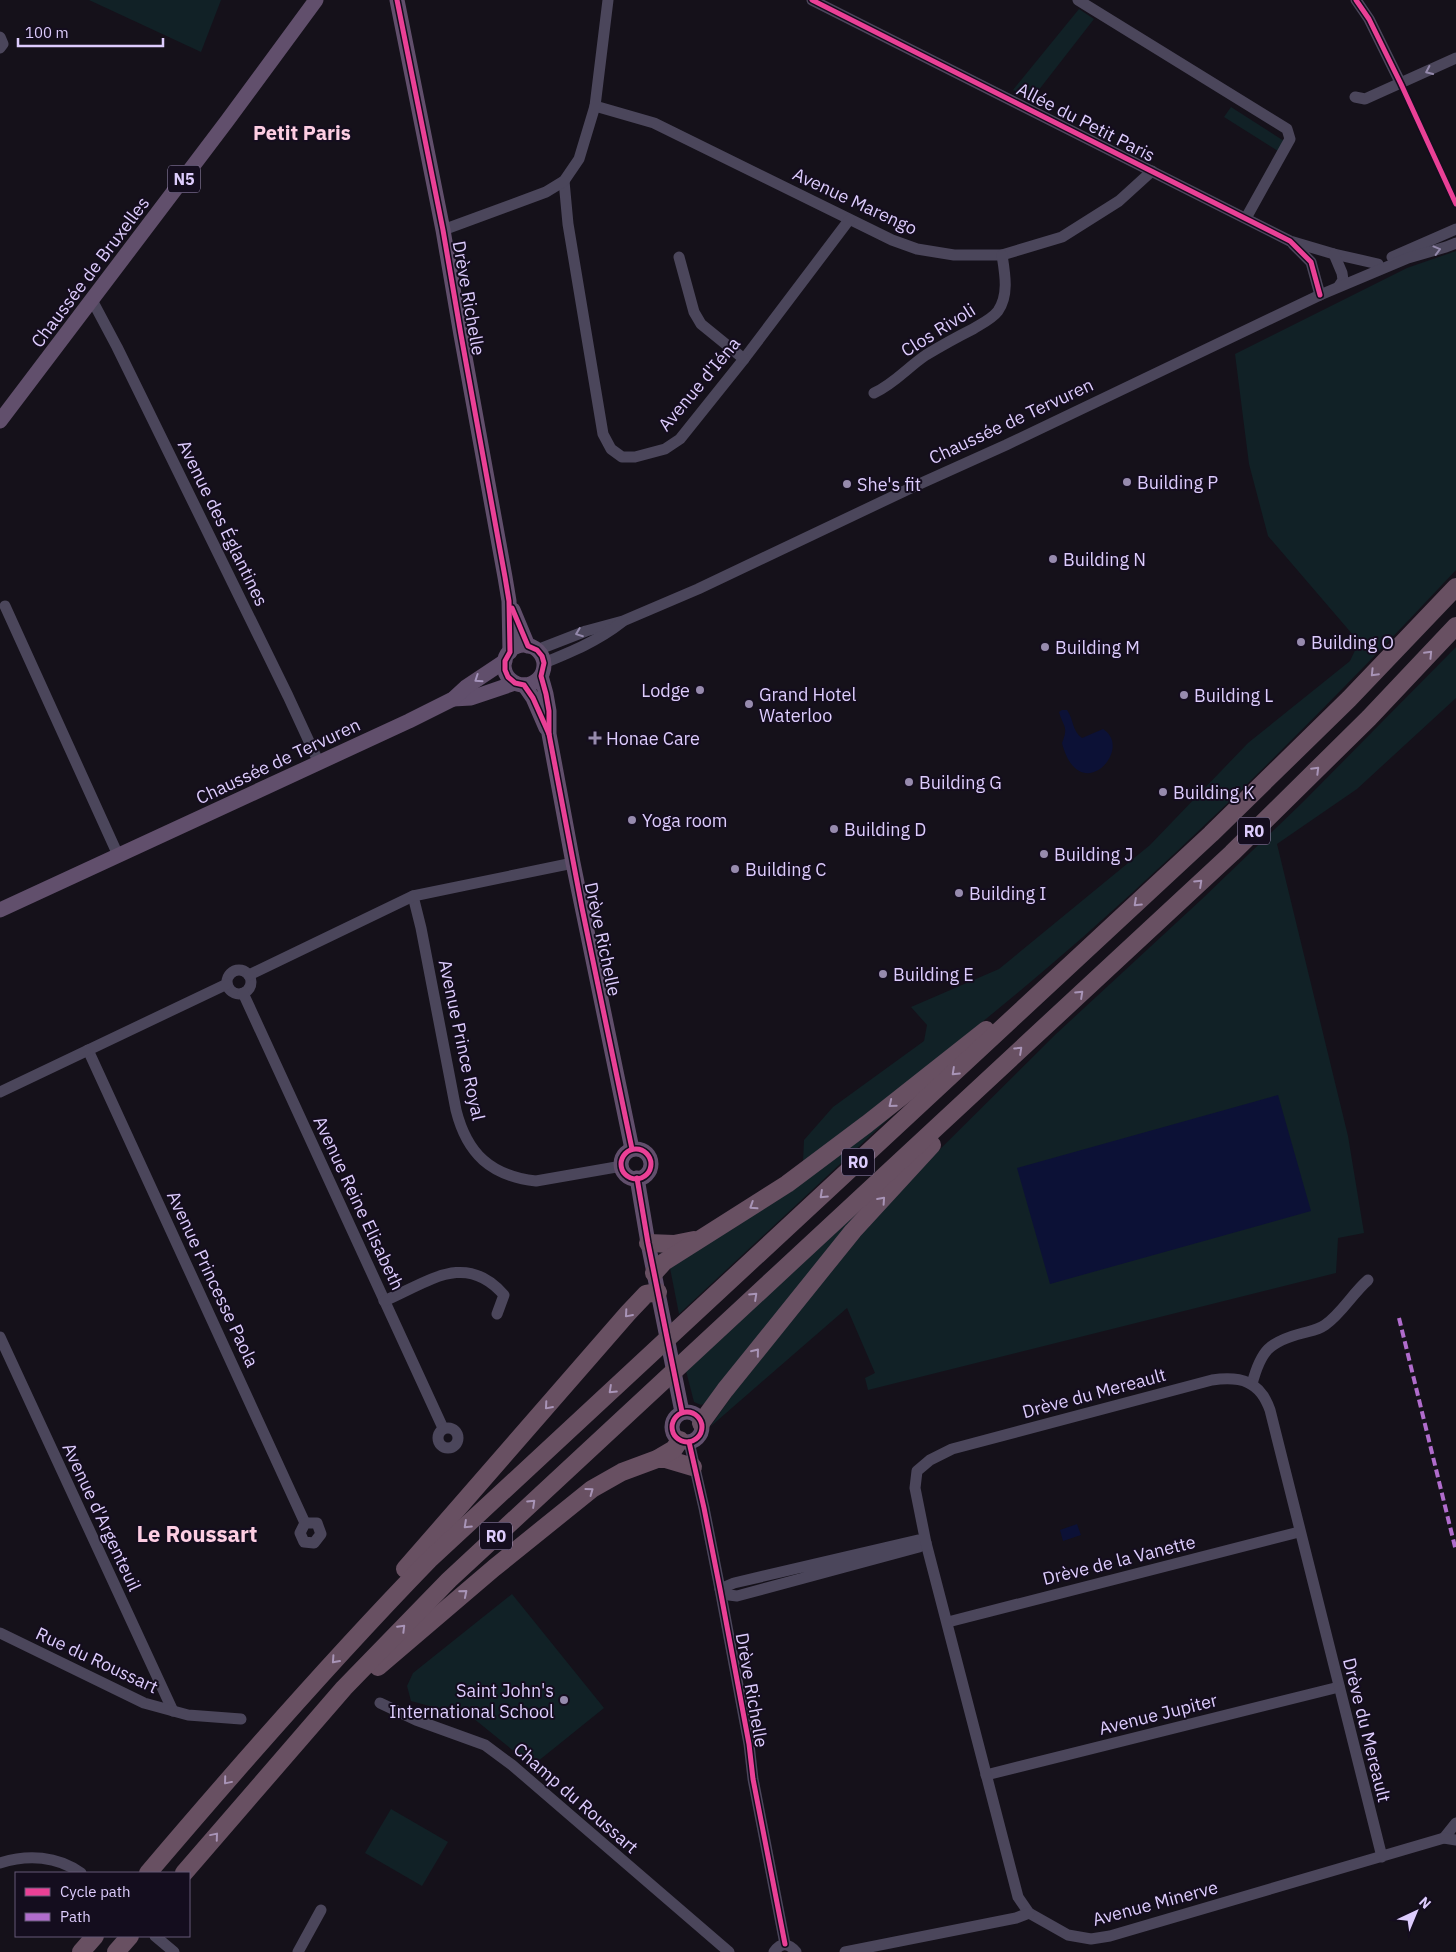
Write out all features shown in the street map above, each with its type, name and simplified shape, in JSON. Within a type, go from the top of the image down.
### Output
[{"type":"highway","name":"R0","points":[[149,1872],[246,1758],[368,1623],[429,1560],[1212,834],[1282,766],[1456,587]]},
{"type":"highway","name":"R0","points":[[185,1872],[344,1688],[449,1580],[705,1340],[1232,853],[1369,718],[1456,626]]},
{"type":"highway","points":[[654,1273],[664,1262],[788,1184],[867,1124],[994,1022],[1016,1016]]},
{"type":"highway","points":[[701,1423],[725,1390],[853,1231],[942,1134],[957,1107]]},
{"type":"highway","points":[[648,1243],[674,1244],[702,1238]]},
{"type":"highway","points":[[368,1623],[370,1608],[628,1313],[646,1294],[658,1292]]},
{"type":"highway","points":[[344,1688],[373,1672],[494,1568],[592,1489],[622,1472],[657,1459],[684,1441]]},
{"type":"highway","points":[[657,1459],[666,1459],[693,1466]]},
{"type":"highway","points":[[81,1952],[94,1937]]},
{"type":"highway","points":[[116,1952],[129,1937]]},
{"type":"main road","name":"Chaussée de Bruxelles","points":[[0,421],[316,0]]},
{"type":"main road","name":"Drève Richelle","points":[[397,0],[443,230],[509,601],[507,656]]},
{"type":"main road","name":"Drève Richelle","points":[[509,601],[537,659],[546,694],[549,711],[549,734],[573,863],[632,1150]]},
{"type":"main road","points":[[515,648],[537,659],[536,681],[519,684],[508,677],[505,670],[507,656],[515,648]]},
{"type":"main road","name":"Chaussée de Tervuren","points":[[0,910],[454,699],[466,687],[507,656]]},
{"type":"main road","name":"Drève Richelle","points":[[519,684],[533,698],[549,734]]},
{"type":"main road","name":"Chaussée de Tervuren","points":[[454,699],[471,698],[519,684]]},
{"type":"main road","points":[[632,1150],[643,1151],[650,1160],[651,1165],[647,1174],[637,1178],[630,1177],[625,1173],[622,1166],[622,1159],[626,1153],[632,1150]]},
{"type":"main road","points":[[637,1178],[682,1412]]},
{"type":"main road","points":[[682,1412],[694,1413],[701,1423],[702,1429],[695,1440],[684,1441],[674,1436],[672,1422],[682,1412]]},
{"type":"street","points":[[443,230],[546,192],[564,181],[579,159],[595,106],[608,0]]},
{"type":"street","name":"Allée du Petit Paris","points":[[812,0],[1290,241],[1378,264]]},
{"type":"street","points":[[1078,0],[1287,129],[1290,139],[1246,218]]},
{"type":"street","points":[[1356,0],[1369,20],[1401,84]]},
{"type":"street","points":[[0,37],[3,44],[0,48]]},
{"type":"street","points":[[1355,97],[1365,99],[1456,58]]},
{"type":"street","name":"Avenue Marengo","points":[[595,106],[654,123],[892,240],[917,249],[954,255],[1002,255],[1062,236],[1119,201],[1152,171]]},
{"type":"street","name":"Avenue d'Iéna","points":[[564,181],[568,224],[603,434],[611,449],[622,458],[635,457],[665,449],[680,438],[744,360],[849,220]]},
{"type":"street","name":"Chaussée de Tervuren","points":[[1359,277],[1378,264],[1412,247],[1430,242],[1456,229]]},
{"type":"street","name":"Allée du Petit Paris","points":[[1290,241],[1311,262],[1320,295]]},
{"type":"street","name":"Chaussée de Tervuren","points":[[537,659],[590,643],[611,631],[623,621],[1006,445],[1339,286],[1408,258],[1456,243]]},
{"type":"street","points":[[1334,254],[1342,273],[1343,280],[1339,286]]},
{"type":"street","name":"Clos Rivoli","points":[[874,393],[888,386],[927,355],[985,322],[997,312],[1003,301],[1005,291],[1002,255]]},
{"type":"street","points":[[679,257],[694,312],[701,324],[744,360]]},
{"type":"street","name":"Avenue des Églantines","points":[[92,300],[284,687],[319,763]]},
{"type":"street","points":[[5,606],[118,855]]},
{"type":"street","points":[[249,974],[251,984],[247,991],[236,994],[232,992],[227,984],[228,977],[232,971],[240,970],[249,974],[413,896],[573,863]]},
{"type":"street","name":"Avenue Prince Royal","points":[[413,896],[421,928],[456,1110],[463,1132],[475,1152],[492,1168],[501,1173],[525,1180],[536,1181],[622,1166]]},
{"type":"street","points":[[0,1092],[227,984]]},
{"type":"street","name":"Avenue Reine Elisabeth","points":[[243,993],[443,1428]]},
{"type":"street","name":"Avenue Princesse Paola","points":[[88,1050],[305,1523]]},
{"type":"street","points":[[384,1301],[446,1274],[462,1271],[478,1276],[499,1289],[504,1295],[497,1314]]},
{"type":"street","points":[[1252,1384],[1258,1364],[1278,1340],[1324,1326],[1368,1280]]},
{"type":"street","name":"Avenue d'Argenteuil","points":[[0,1337],[173,1711]]},
{"type":"street","name":"Drève du Mereault","points":[[1029,1914],[1018,1897],[926,1543],[915,1488],[917,1471],[930,1460],[952,1448],[1212,1380],[1234,1379],[1252,1384],[1263,1395],[1270,1410],[1299,1532],[1382,1857]]},
{"type":"street","name":"Drève Richelle","points":[[684,1441],[704,1508],[785,1944]]},
{"type":"street","name":"Drève de la Vanette","points":[[948,1622],[1299,1532]]},
{"type":"street","points":[[720,1590],[734,1583],[918,1540],[926,1543]]},
{"type":"street","name":"Rue du Roussart","points":[[0,1634],[144,1703],[188,1715],[241,1719]]},
{"type":"street","name":"Avenue Jupiter","points":[[986,1775],[1339,1687]]},
{"type":"street","name":"Champ du Roussart","points":[[380,1703],[416,1720],[485,1745],[512,1765],[729,1952]]},
{"type":"street","points":[[1444,1838],[1456,1824]]},
{"type":"street","name":"Avenue Minerve","points":[[1029,1914],[1068,1935],[1091,1939],[1110,1936],[1444,1838],[1456,1840]]},
{"type":"street","points":[[0,1863],[22,1857],[43,1858],[64,1863],[79,1872]]},
{"type":"street","points":[[298,1952],[321,1910]]},
{"type":"street","points":[[846,1952],[1029,1914]]},
{"type":"street","points":[[156,1937],[174,1952]]},
{"type":"street","points":[[774,1952],[780,1945],[785,1944],[791,1946],[796,1952]]},
{"type":"shaded area","points":[[89,0],[221,0],[201,52]]},
{"type":"shaded area","points":[[1079,9],[1094,19],[1031,100],[1013,90]]},
{"type":"shaded area","points":[[1231,107],[1284,141],[1278,151],[1224,117]]},
{"type":"shaded area","points":[[1456,251],[1456,570],[1274,758],[1132,893],[980,1024],[803,1162],[804,1140],[833,1107],[924,1041],[927,1025],[911,1007],[999,969],[1150,845],[1248,743],[1350,661],[1359,642],[1268,536],[1249,464],[1235,354],[1407,268]]},
{"type":"shaded area","points":[[1456,647],[1456,698],[1357,789],[1277,844],[1348,1136],[1364,1233],[1338,1238],[1336,1273],[868,1390],[865,1378],[875,1373],[847,1308],[710,1427],[733,1394],[846,1252],[912,1177],[1056,1034],[1202,899],[1303,802]]},
{"type":"shaded area","points":[[1067,710],[1076,732],[1082,738],[1103,729],[1111,738],[1112,749],[1109,760],[1101,768],[1091,773],[1080,771],[1070,762],[1062,743],[1065,727],[1059,712]]},
{"type":"shaded area","points":[[1278,1095],[1311,1211],[1050,1284],[1017,1168]]},
{"type":"shaded area","points":[[913,1096],[679,1314],[669,1263]]},
{"type":"shaded area","points":[[886,1186],[709,1402],[701,1405],[694,1402],[686,1371]]},
{"type":"shaded area","points":[[1077,1524],[1081,1535],[1063,1541],[1060,1530]]},
{"type":"shaded area","points":[[512,1594],[604,1708],[532,1766],[473,1718],[411,1701],[407,1686],[413,1673]]},
{"type":"shaded area","points":[[391,1809],[448,1842],[422,1886],[365,1853]]},
{"type":"marked path","points":[[1399,1318],[1456,1551]]},
{"type":"cycle path","points":[[397,0],[443,230],[509,601],[510,652],[505,661],[505,670],[508,677],[515,683],[524,685],[533,698],[549,734]]},
{"type":"cycle path","points":[[812,0],[1290,241],[1311,262],[1320,295]]},
{"type":"cycle path","points":[[1356,0],[1369,19],[1401,84],[1456,204]]},
{"type":"cycle path","points":[[512,608],[528,646],[537,650],[542,656],[544,663],[541,676],[549,711],[549,734],[582,908],[632,1149]]},
{"type":"cycle path","points":[[636,1149],[646,1154],[651,1164],[646,1174],[636,1179],[626,1174],[621,1164],[626,1154],[636,1149]]},
{"type":"cycle path","points":[[637,1178],[682,1412]]},
{"type":"cycle path","points":[[687,1412],[698,1416],[702,1427],[698,1438],[687,1442],[676,1438],[672,1427],[676,1416],[687,1412]]},
{"type":"cycle path","points":[[689,1442],[720,1589],[749,1744],[753,1779],[785,1944]]},
{"type":"place","name":"Building P","points":[[1127,482]]},
{"type":"place","name":"She's fit","points":[[847,484]]},
{"type":"place","name":"Building N","points":[[1053,559]]},
{"type":"place","name":"Building O","points":[[1301,642]]},
{"type":"place","name":"Building M","points":[[1045,647]]},
{"type":"place","name":"Lodge","points":[[700,690]]},
{"type":"place","name":"Building L","points":[[1184,695]]},
{"type":"place","name":"Grand Hotel Waterloo","points":[[749,704]]},
{"type":"place","name":"Honae Care","points":[[595,738]]},
{"type":"place","name":"Building G","points":[[909,782]]},
{"type":"place","name":"Building K","points":[[1163,792]]},
{"type":"place","name":"Yoga room","points":[[632,820]]},
{"type":"place","name":"Building D","points":[[834,829]]},
{"type":"place","name":"Building J","points":[[1044,854]]},
{"type":"place","name":"Building C","points":[[735,869]]},
{"type":"place","name":"Building I","points":[[959,893]]},
{"type":"place","name":"Building E","points":[[883,974]]},
{"type":"place","name":"Saint John's International School","points":[[564,1700]]},
{"type":"district","name":"Petit Paris","points":[[302,132]]},
{"type":"district","name":"Le Roussart","points":[[197,1533]]}]
